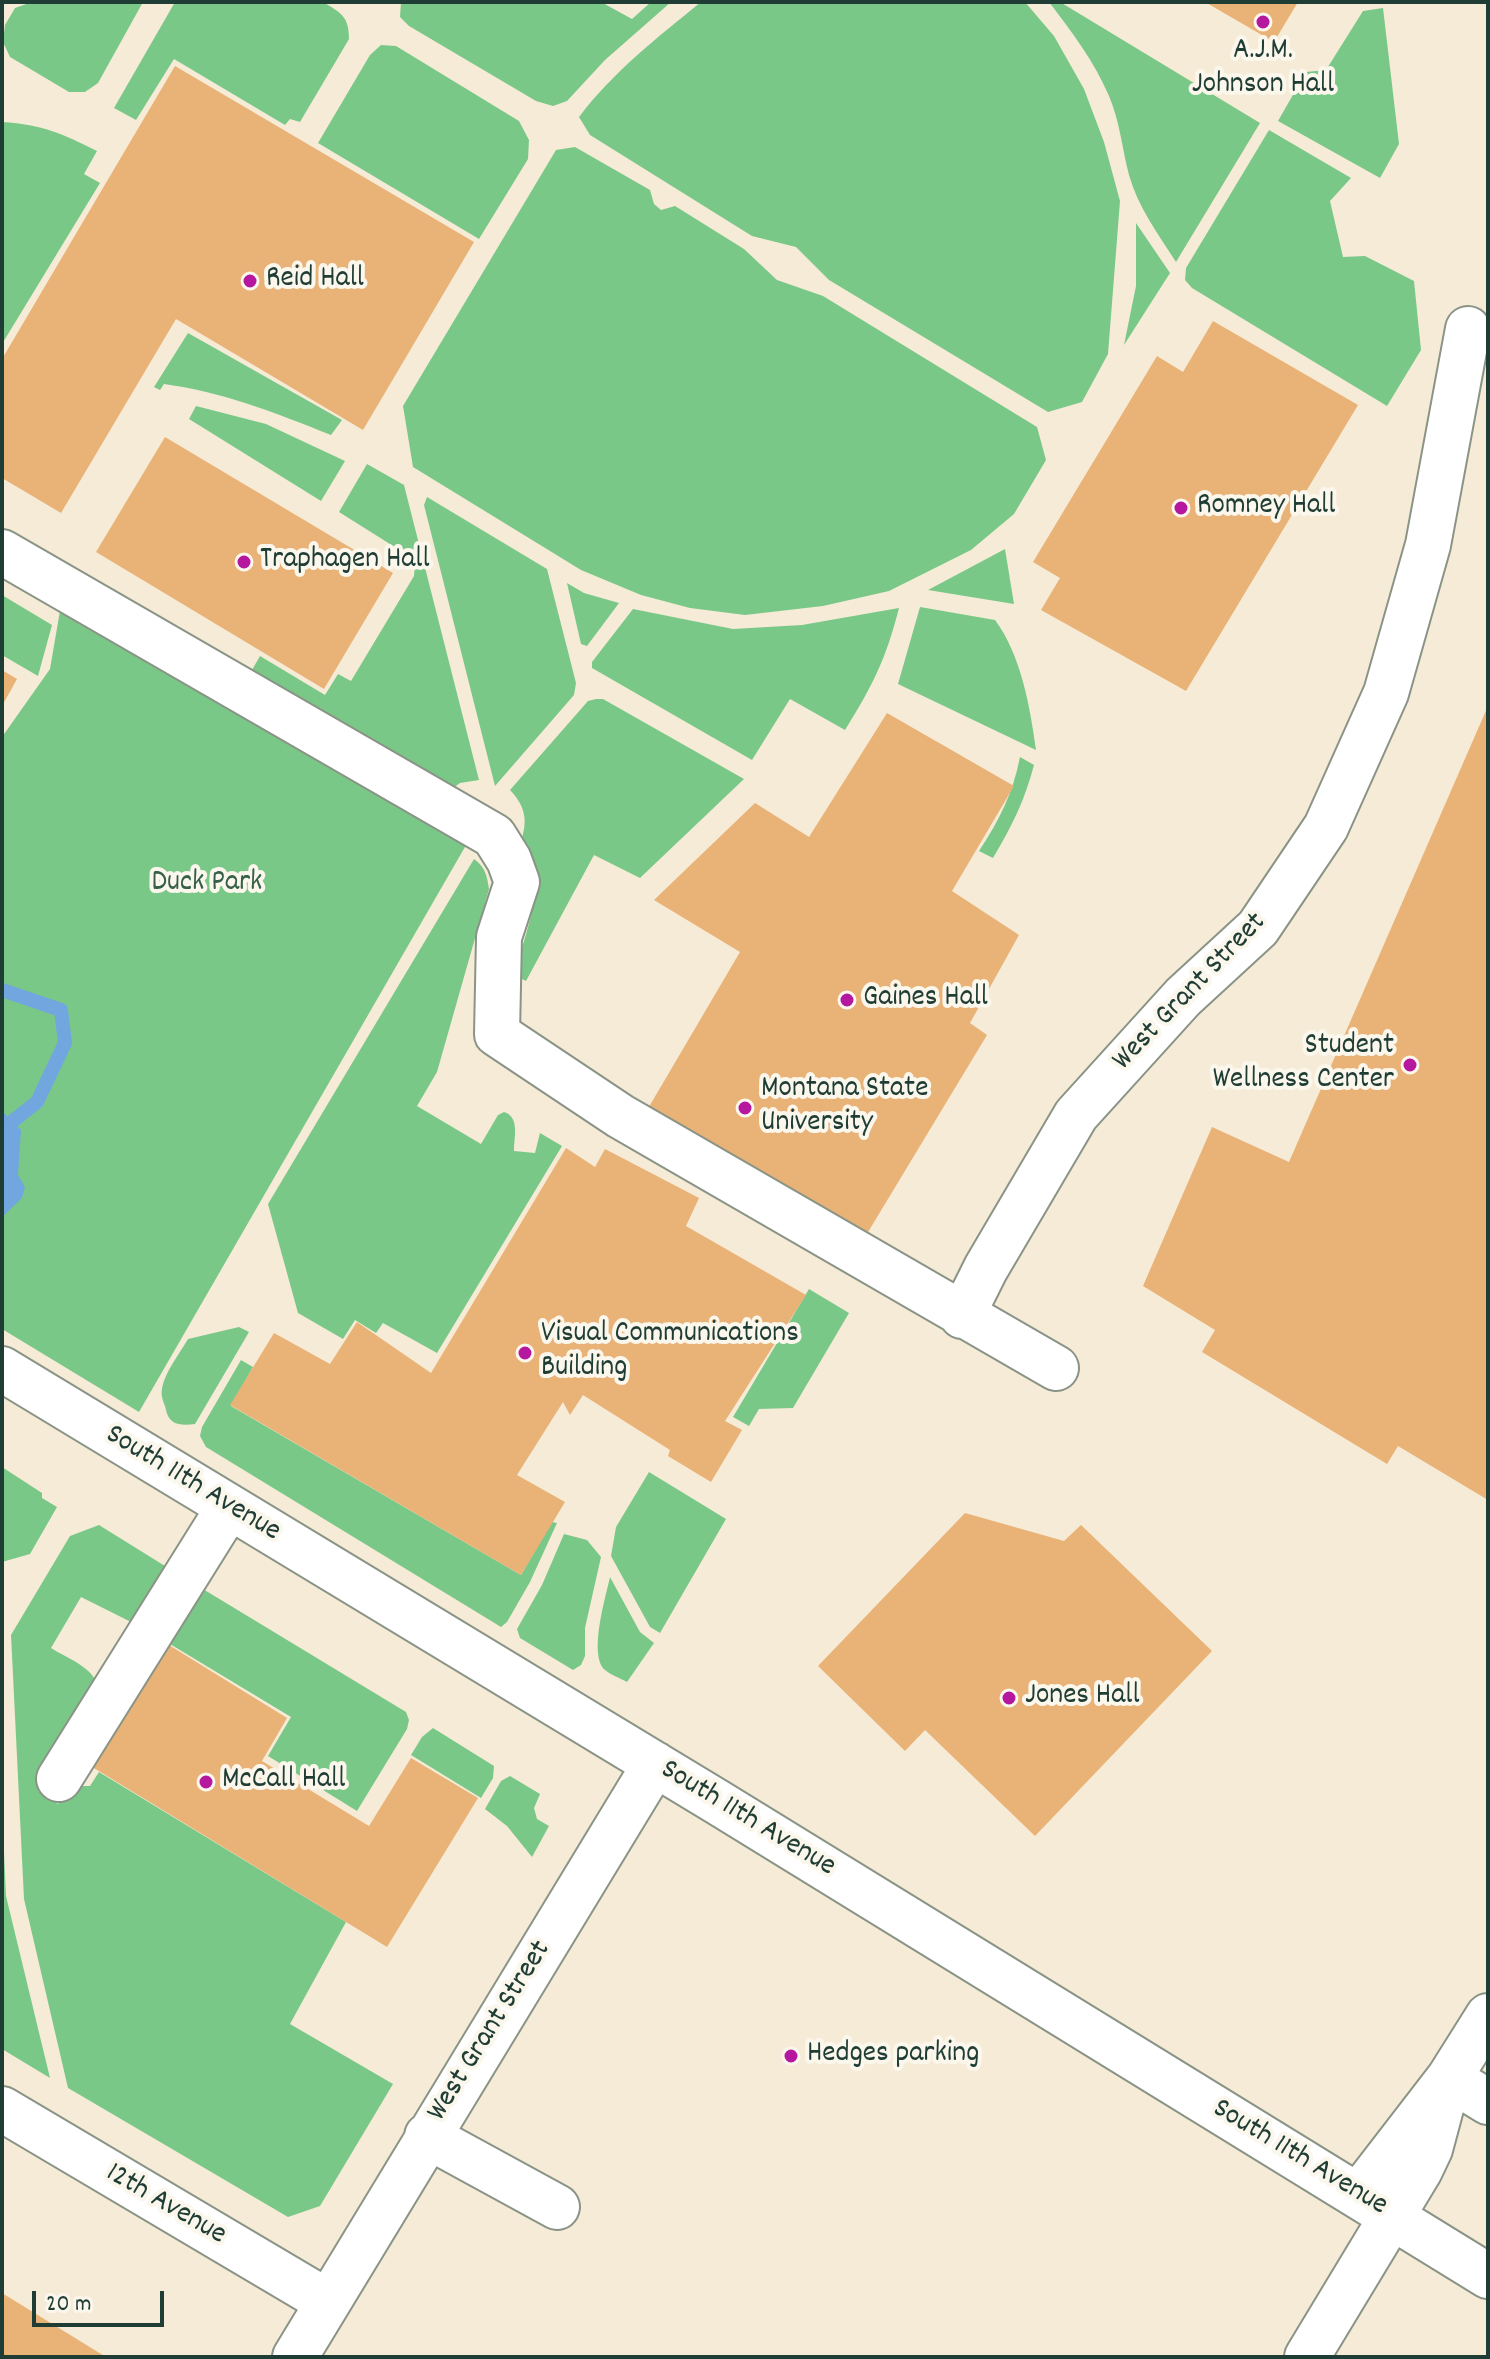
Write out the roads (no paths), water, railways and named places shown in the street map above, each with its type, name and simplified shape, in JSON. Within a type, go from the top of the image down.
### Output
[{"type":"street","name":"West Grant Street","points":[[962,1316],[986,1268],[1076,1115],[1183,997],[1258,928],[1326,827],[1386,693],[1428,545],[1468,329]]},
{"type":"street","points":[[2,552],[494,836],[509,860],[517,882],[499,937],[497,1034],[620,1116],[1056,1368]]},
{"type":"street","name":"South 11th Avenue","points":[[2,1369],[655,1764],[1488,2276]]},
{"type":"street","points":[[59,1779],[229,1507]]},
{"type":"street","name":"West Grant Street","points":[[295,2357],[655,1764]]},
{"type":"street","points":[[1307,2357],[1374,2205],[1420,2170],[1430,2149],[1449,2078],[1488,2016]]},
{"type":"street","points":[[1449,2078],[1488,2102]]},
{"type":"street","name":"12th Avenue","points":[[2,2109],[328,2302]]},
{"type":"street","points":[[427,2136],[557,2207]]},
{"type":"water","points":[[2,1111],[21,1130],[18,1175],[25,1187],[22,1198],[2,1217]]},
{"type":"waterway","points":[[2,990],[61,1010],[65,1043],[37,1102],[13,1121]]},
{"type":"place","name":"A.J.M. Johnson Hall","points":[[1263,22]]},
{"type":"place","name":"Reid Hall","points":[[250,281]]},
{"type":"place","name":"Romney Hall","points":[[1181,508]]},
{"type":"place","name":"Traphagen Hall","points":[[244,562]]},
{"type":"place","name":"Gaines Hall","points":[[847,1000]]},
{"type":"place","name":"Student Wellness Center","points":[[1410,1065]]},
{"type":"place","name":"Montana State University","points":[[745,1108]]},
{"type":"place","name":"Visual Communications Building","points":[[525,1353]]},
{"type":"place","name":"Jones Hall","points":[[1009,1698]]},
{"type":"place","name":"McCall Hall","points":[[206,1782]]},
{"type":"place","name":"Hedges parking","points":[[791,2056]]},
{"type":"park label","name":"Duck Park","points":[[207,885]]}]
